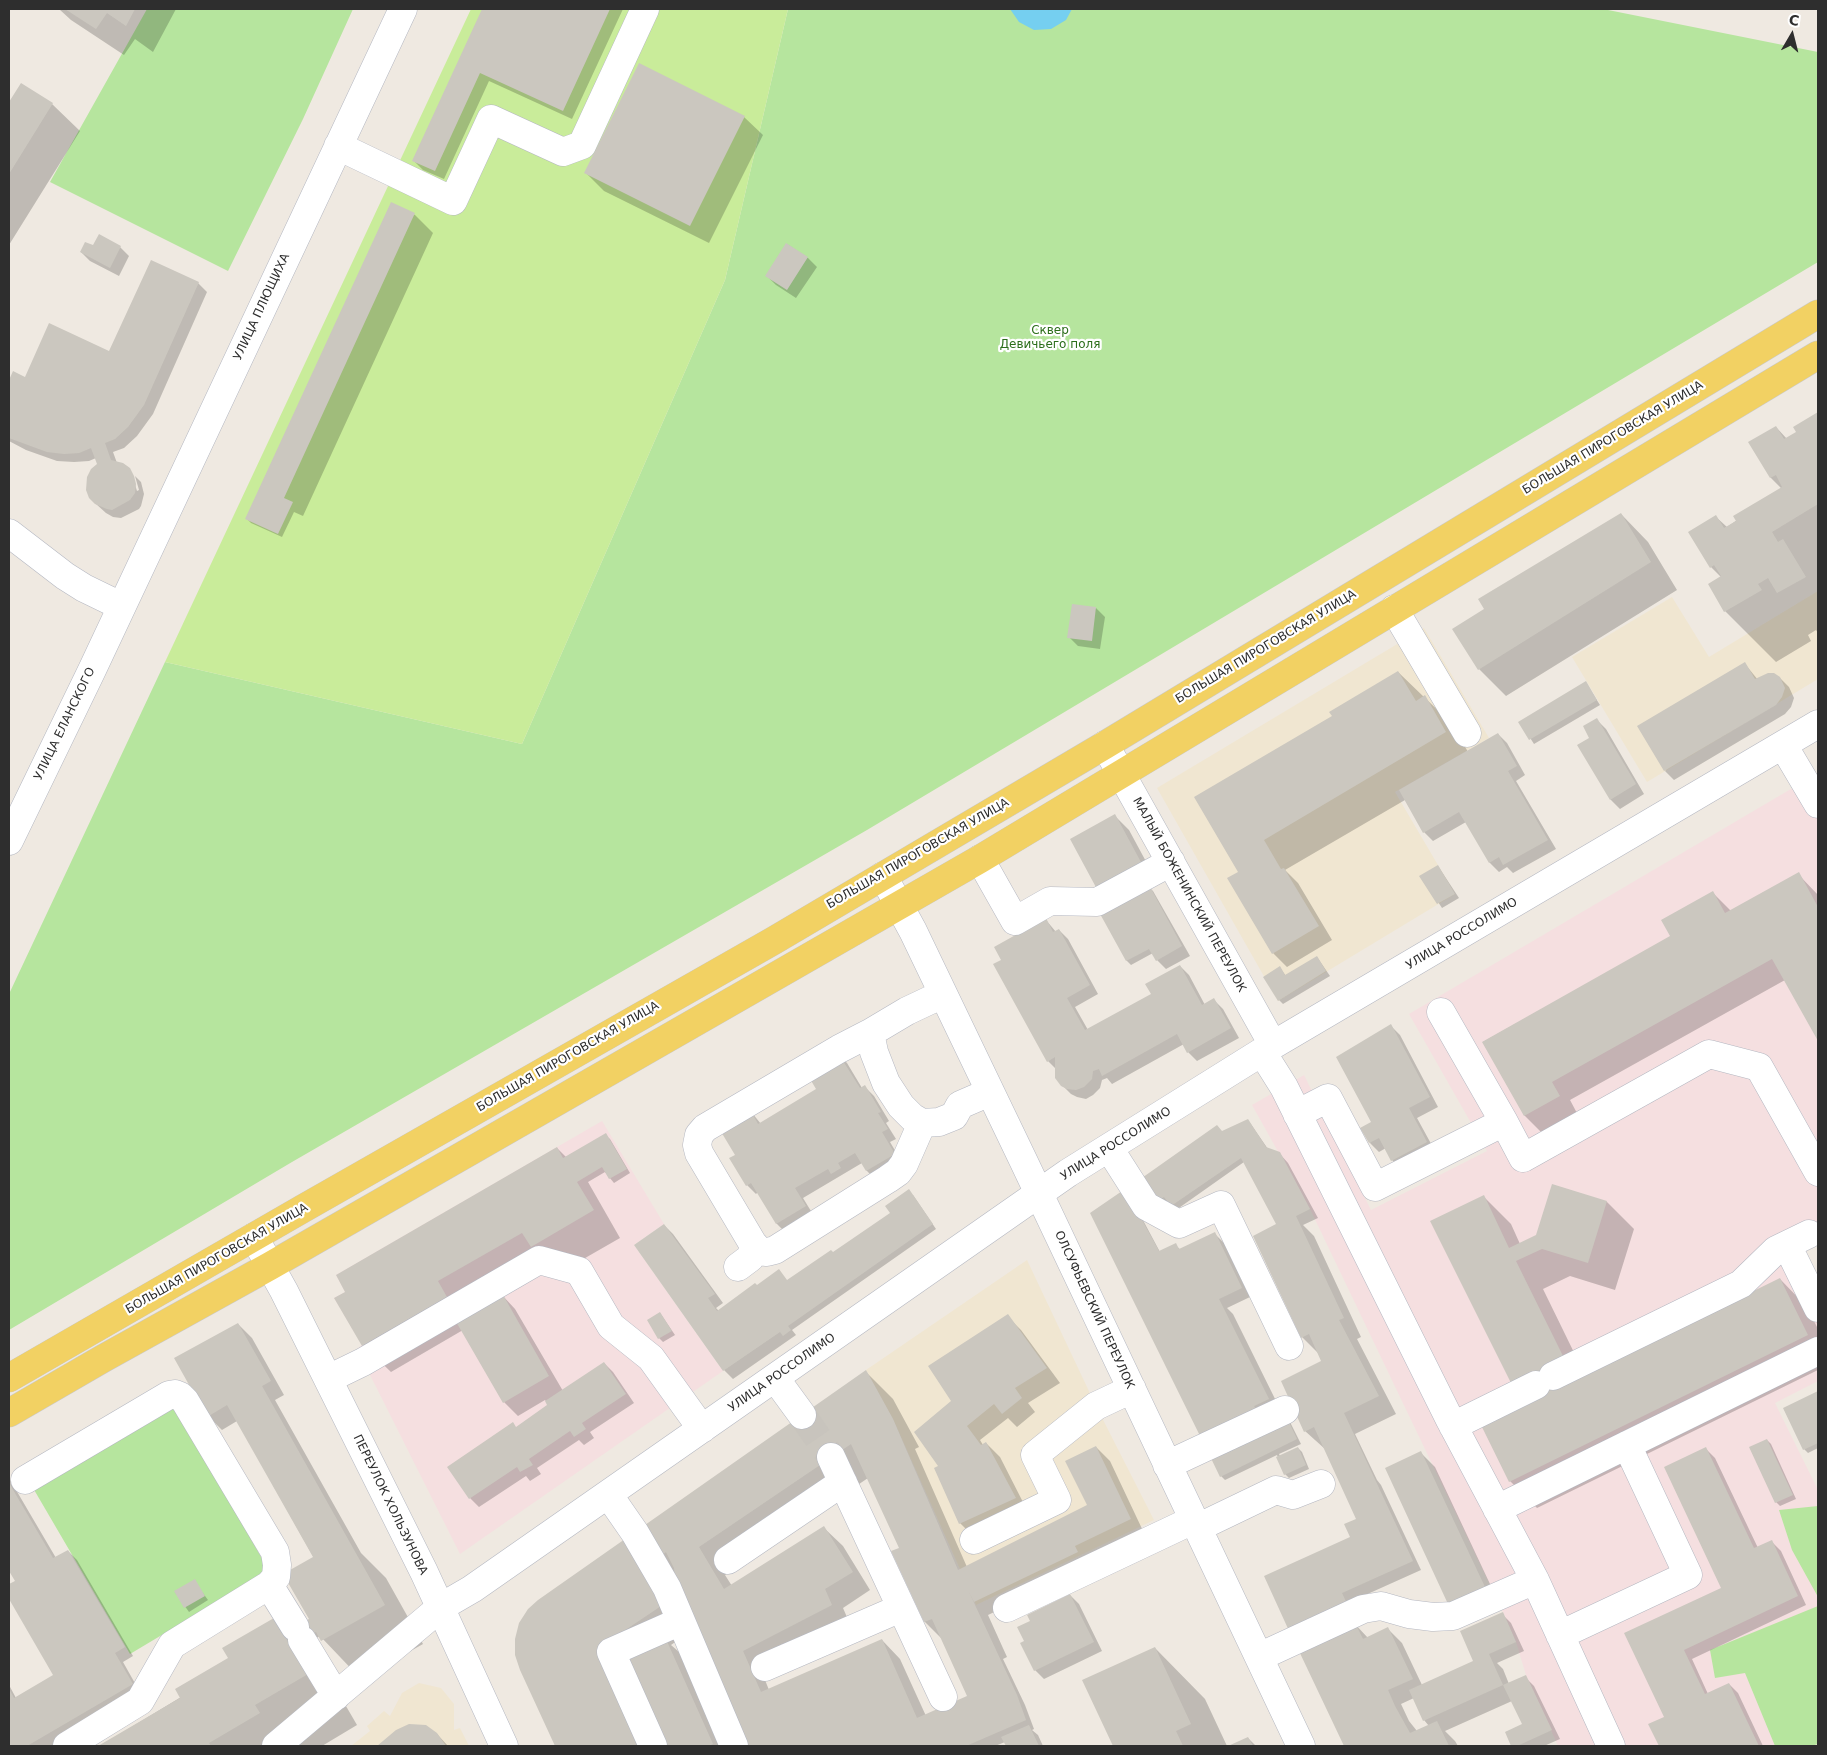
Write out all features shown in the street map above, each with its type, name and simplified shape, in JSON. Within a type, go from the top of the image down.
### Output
[{"type":"main road","name":"БОЛЬШАЯ ПИРОГОВСКАЯ УЛИЦА","points":[[9,1378],[883,876],[1818,314]]},
{"type":"main road","points":[[9,1413],[899,906],[1818,355]]},
{"type":"street","name":"УЛИЦА ПЛЮЩИХА","points":[[121,606],[403,9]]},
{"type":"street","points":[[338,146],[453,201],[490,119],[563,152],[582,145],[645,9]]},
{"type":"street","points":[[9,533],[64,576],[121,606]]},
{"type":"street","name":"УЛИЦА ЕЛАНСКОГО","points":[[9,841],[121,606]]},
{"type":"street","points":[[1394,609],[1467,733]]},
{"type":"street","name":"УЛИЦА РОССОЛИМО","points":[[276,1746],[441,1607],[472,1589],[1039,1193],[1268,1049],[1818,724]]},
{"type":"street","name":"МАЛЫЙ БОЖЕНИНСКИЙ ПЕРЕУЛОК","points":[[1105,744],[1170,862],[1268,1049],[1297,1114],[1453,1426],[1535,1580],[1611,1746]]},
{"type":"street","points":[[1783,745],[1818,804]]},
{"type":"street","points":[[980,858],[1015,921],[1050,901],[1097,902],[1170,862]]},
{"type":"street","name":"ОЛСУФЬЕВСКИЙ ПЕРЕУЛОК","points":[[883,876],[943,994],[1039,1193],[1301,1746]]},
{"type":"street","points":[[922,1123],[904,1164],[898,1172],[775,1250],[767,1252],[759,1251],[755,1246],[696,1145],[698,1135],[704,1128],[840,1048],[907,1011],[943,994]]},
{"type":"street","points":[[1441,1012],[1523,1158],[1709,1054],[1759,1068],[1818,1172]]},
{"type":"street","points":[[870,1033],[874,1052],[886,1083],[901,1106],[912,1117],[922,1123],[939,1122],[954,1116],[960,1105],[990,1092]]},
{"type":"street","points":[[1297,1114],[1328,1098],[1375,1187],[1504,1122]]},
{"type":"street","points":[[1109,1148],[1146,1206],[1179,1224],[1220,1204],[1289,1346]]},
{"type":"street","name":"ПЕРЕУЛОК ХОЛЬЗУНОВА","points":[[254,1237],[284,1291],[441,1607],[504,1746]]},
{"type":"street","points":[[1453,1426],[1741,1284],[1776,1250],[1808,1240],[1818,1308]]},
{"type":"street","points":[[738,1267],[750,1258],[755,1246]]},
{"type":"street","points":[[328,1379],[372,1357],[539,1260],[579,1271],[611,1326],[651,1358],[702,1429]]},
{"type":"street","points":[[1497,1509],[1818,1351]]},
{"type":"street","points":[[775,1378],[802,1415]]},
{"type":"street","points":[[974,1540],[1057,1500],[1035,1455],[1096,1406],[1132,1389]]},
{"type":"street","points":[[25,1480],[169,1395],[175,1394],[185,1401],[275,1552],[276,1577],[269,1585],[172,1645],[140,1701],[66,1746]]},
{"type":"street","points":[[1167,1465],[1285,1410]]},
{"type":"street","points":[[1560,1635],[1688,1575],[1627,1445]]},
{"type":"street","points":[[831,1457],[943,1697]]},
{"type":"street","points":[[728,1560],[843,1482]]},
{"type":"street","points":[[1007,1608],[1276,1490],[1293,1495],[1321,1484]]},
{"type":"street","points":[[608,1494],[635,1533],[667,1588],[734,1746]]},
{"type":"street","points":[[1259,1657],[1363,1609],[1381,1606],[1417,1615],[1433,1617],[1453,1616],[1535,1580]]},
{"type":"street","points":[[269,1585],[336,1696]]},
{"type":"street","points":[[765,1667],[901,1608]]},
{"type":"street","points":[[653,1746],[611,1652],[681,1621]]},
{"type":"shaded area","points":[[1818,591],[1818,679],[1647,782],[1572,657],[1672,597],[1709,657]]},
{"type":"shaded area","points":[[1424,628],[1489,738],[1395,792],[1455,894],[1278,1001],[1157,788]]},
{"type":"shaded area","points":[[1818,773],[1818,1240],[1802,1249],[1818,1282],[1818,1381],[1775,1403],[1818,1490],[1818,1746],[1558,1746],[1526,1675],[1516,1642],[1503,1612],[1310,1209],[1252,1105],[1304,1075],[1371,1210],[1487,1151],[1409,1014]]},
{"type":"shaded area","points":[[602,1121],[664,1224],[634,1245],[723,1371],[460,1554],[357,1349],[362,1345],[334,1298],[345,1292],[336,1275]]},
{"type":"shaded area","points":[[1027,1260],[1096,1406],[1154,1520],[976,1605],[893,1419],[866,1370]]},
{"type":"shaded area","points":[[419,1683],[441,1688],[454,1704],[454,1730],[460,1728],[469,1746],[351,1746],[370,1731],[367,1726],[384,1711],[390,1716],[402,1693]]},
{"type":"green space","points":[[147,9],[353,9],[303,119],[228,271],[50,182]]},
{"type":"green space","points":[[471,9],[788,9],[725,280],[522,744],[165,662]]},
{"type":"green space","name":"Сквер Девичьего поля","points":[[788,9],[1603,9],[1818,52],[1818,262],[867,830],[292,1162],[9,1330],[9,994],[165,662],[522,744],[725,280]]},
{"type":"green space","points":[[176,1405],[269,1571],[130,1654],[33,1488]]},
{"type":"green space","points":[[1818,1506],[1818,1597],[1792,1550],[1779,1510]]},
{"type":"green space","points":[[1818,1606],[1818,1744],[1811,1746],[1775,1746],[1745,1673],[1715,1678],[1710,1650]]},
{"type":"water","points":[[1010,9],[1072,9],[1066,20],[1051,29],[1034,30],[1019,22]]},
{"type":"building","points":[[65,9],[135,9],[126,26],[107,13],[96,29]]},
{"type":"building","points":[[482,9],[610,9],[563,111],[480,73],[435,171],[412,161]]},
{"type":"building","points":[[639,63],[745,116],[690,226],[584,173]]},
{"type":"building","points":[[21,83],[53,103],[9,174],[9,102]]},
{"type":"building","points":[[391,202],[415,213],[284,498],[293,502],[278,534],[245,519]]},
{"type":"building","points":[[99,234],[121,246],[110,268],[80,252],[85,242],[93,245]]},
{"type":"building","points":[[786,243],[808,257],[787,290],[765,276]]},
{"type":"building","points":[[151,260],[199,282],[144,405],[128,427],[115,439],[105,443],[111,460],[123,463],[130,468],[136,484],[135,493],[130,500],[112,510],[95,504],[89,498],[86,490],[87,477],[91,469],[97,464],[91,448],[79,453],[47,452],[9,438],[9,380],[13,371],[25,377],[49,323],[109,351]]},
{"type":"building","points":[[1818,412],[1818,504],[1772,532],[1778,542],[1783,539],[1806,577],[1777,593],[1768,578],[1758,584],[1762,590],[1724,612],[1708,584],[1721,576],[1714,565],[1710,568],[1688,532],[1716,515],[1724,528],[1736,521],[1733,516],[1782,487],[1776,475],[1770,478],[1748,442],[1776,426],[1784,439],[1796,432],[1793,427]]},
{"type":"building","points":[[1621,513],[1651,562],[1478,670],[1452,629],[1484,609],[1478,599]]},
{"type":"building","points":[[1072,604],[1096,607],[1092,641],[1067,638]]},
{"type":"building","points":[[1745,662],[1755,679],[1768,673],[1774,673],[1780,677],[1785,688],[1782,697],[1776,705],[1664,771],[1637,726]]},
{"type":"building","points":[[1398,671],[1416,701],[1425,695],[1446,732],[1264,840],[1281,869],[1284,868],[1319,926],[1272,954],[1227,878],[1238,872],[1194,797],[1332,716],[1329,712]]},
{"type":"building","points":[[1586,681],[1597,700],[1529,740],[1518,722]]},
{"type":"building","points":[[1597,718],[1636,784],[1610,800],[1577,745],[1589,738],[1583,726]]},
{"type":"building","points":[[1498,733],[1517,766],[1508,771],[1548,840],[1503,865],[1499,857],[1489,863],[1459,812],[1423,833],[1399,790]]},
{"type":"building","points":[[1115,814],[1143,866],[1098,891],[1070,839]]},
{"type":"building","points":[[1438,865],[1455,894],[1437,904],[1419,876]]},
{"type":"building","points":[[1799,872],[1818,907],[1818,1041],[1772,959],[1552,1082],[1560,1096],[1524,1116],[1482,1042],[1670,936],[1661,920],[1713,891],[1725,913]]},
{"type":"building","points":[[1149,885],[1182,946],[1156,961],[1149,949],[1126,961],[1099,912]]},
{"type":"building","points":[[1046,918],[1053,932],[1059,929],[1090,985],[1067,998],[1085,1030],[1151,994],[1145,984],[1180,965],[1202,1005],[1214,998],[1231,1028],[1187,1053],[1177,1034],[1102,1076],[1099,1069],[1093,1071],[1092,1079],[1084,1087],[1076,1090],[1061,1086],[1055,1078],[1055,1057],[1047,1062],[993,964],[1001,960],[994,947]]},
{"type":"building","points":[[1317,956],[1326,971],[1278,1001],[1263,977],[1280,966],[1285,975]]},
{"type":"building","points":[[1391,1024],[1430,1097],[1409,1108],[1427,1142],[1391,1161],[1379,1138],[1369,1143],[1360,1128],[1371,1122],[1336,1057]]},
{"type":"building","points":[[838,1053],[860,1088],[865,1085],[881,1112],[878,1113],[888,1129],[882,1132],[895,1154],[866,1171],[855,1153],[838,1163],[841,1168],[831,1174],[828,1169],[795,1188],[806,1206],[776,1224],[751,1183],[746,1186],[729,1158],[735,1155],[717,1125],[748,1106],[758,1124],[816,1089],[806,1072]]},
{"type":"building","points":[[1248,1119],[1266,1147],[1280,1152],[1310,1209],[1296,1216],[1344,1318],[1339,1320],[1379,1396],[1344,1413],[1413,1561],[1342,1593],[1348,1606],[1290,1633],[1264,1576],[1350,1537],[1344,1524],[1356,1519],[1314,1427],[1304,1432],[1281,1381],[1321,1361],[1309,1334],[1301,1338],[1253,1236],[1276,1224],[1241,1158],[1171,1206],[1164,1197],[1155,1203],[1139,1180],[1217,1125],[1222,1131]]},
{"type":"building","points":[[606,1133],[627,1169],[609,1179],[602,1167],[577,1182],[594,1210],[531,1247],[522,1233],[438,1281],[447,1297],[362,1346],[334,1298],[345,1292],[336,1275],[557,1147],[563,1158]]},
{"type":"building","points":[[1552,1184],[1607,1201],[1588,1263],[1542,1249],[1516,1261],[1564,1358],[1558,1387],[1780,1278],[1808,1335],[1509,1482],[1481,1425],[1511,1383],[1430,1221],[1484,1195],[1509,1248],[1536,1235]]},
{"type":"building","points":[[909,1189],[933,1224],[788,1326],[791,1330],[783,1336],[780,1332],[723,1371],[634,1245],[664,1224],[715,1294],[708,1298],[717,1311],[755,1283],[757,1285],[779,1269],[787,1280],[831,1250],[833,1252],[890,1213],[885,1206]]},
{"type":"building","points":[[1125,1189],[1159,1251],[1176,1243],[1179,1249],[1215,1232],[1242,1288],[1219,1299],[1269,1399],[1254,1406],[1259,1416],[1204,1444],[1090,1213]]},
{"type":"building","points":[[502,1293],[549,1376],[503,1403],[455,1320]]},
{"type":"building","points":[[660,1312],[672,1331],[658,1339],[647,1320]]},
{"type":"building","points":[[1008,1314],[1047,1368],[1015,1388],[1022,1398],[1002,1414],[994,1404],[967,1426],[981,1445],[986,1442],[1016,1498],[959,1524],[934,1468],[938,1466],[914,1432],[951,1401],[928,1366]]},
{"type":"building","points":[[238,1323],[271,1381],[262,1386],[385,1605],[321,1641],[316,1632],[291,1646],[308,1674],[255,1705],[260,1713],[209,1743],[211,1746],[98,1746],[180,1698],[175,1689],[228,1658],[222,1648],[274,1618],[284,1634],[309,1619],[283,1574],[313,1557],[227,1405],[207,1417],[174,1358]]},
{"type":"building","points":[[604,1362],[626,1394],[582,1423],[586,1429],[574,1437],[570,1431],[529,1459],[533,1465],[520,1472],[517,1467],[469,1499],[447,1467],[513,1422],[516,1427],[547,1405],[545,1401]]},
{"type":"building","points":[[866,1370],[893,1419],[958,1570],[1087,1505],[1065,1461],[1096,1446],[1131,1519],[1075,1546],[1078,1552],[974,1602],[968,1590],[1017,1695],[1026,1720],[966,1746],[745,1746],[676,1587],[674,1568],[666,1552],[644,1568],[664,1604],[606,1643],[641,1746],[555,1746],[515,1655],[515,1639],[519,1623],[528,1609],[538,1600]],"holes":[[[851,1444],[899,1548],[891,1551],[924,1622],[932,1619],[967,1696],[917,1718],[882,1639],[761,1692],[743,1651],[832,1605],[825,1589],[853,1572],[824,1526],[724,1589],[699,1547]]]},
{"type":"building","points":[[1818,1391],[1818,1443],[1803,1450],[1783,1408]]},
{"type":"building","points":[[1285,1414],[1297,1439],[1220,1477],[1208,1452]]},
{"type":"building","points":[[1767,1439],[1793,1495],[1775,1503],[1749,1447]]},
{"type":"building","points":[[1298,1447],[1306,1465],[1284,1475],[1276,1457]]},
{"type":"building","points":[[1706,1447],[1754,1548],[1772,1540],[1798,1596],[1684,1650],[1705,1694],[1729,1683],[1759,1746],[1659,1746],[1648,1724],[1664,1717],[1624,1633],[1721,1588],[1664,1467]]},
{"type":"building","points":[[1421,1451],[1485,1587],[1448,1604],[1385,1468]]},
{"type":"building","points":[[9,1483],[53,1558],[68,1550],[125,1647],[115,1653],[133,1684],[27,1746],[9,1746],[9,1689],[14,1698],[53,1675],[9,1599],[9,1584],[15,1581],[9,1571]]},
{"type":"building","points":[[195,1579],[205,1596],[184,1608],[174,1591]]},
{"type":"building","points":[[1070,1594],[1094,1642],[1034,1671],[1020,1643],[1024,1641],[1017,1627],[1030,1621],[1027,1615]]},
{"type":"building","points":[[1503,1612],[1516,1642],[1489,1654],[1503,1685],[1423,1721],[1409,1690],[1473,1661],[1460,1631]]},
{"type":"building","points":[[1355,1623],[1363,1639],[1388,1627],[1413,1679],[1388,1690],[1395,1706],[1410,1733],[1437,1721],[1449,1746],[1344,1746],[1298,1649]]},
{"type":"building","points":[[665,1637],[713,1744],[708,1746],[667,1746],[626,1654]]},
{"type":"building","points":[[1155,1647],[1191,1724],[1176,1731],[1183,1746],[1113,1746],[1082,1680]]},
{"type":"building","points":[[1526,1675],[1552,1730],[1517,1746],[1511,1746],[1505,1732],[1522,1724],[1503,1685]]},
{"type":"building","points":[[409,1724],[426,1725],[437,1733],[446,1746],[377,1746],[396,1730]]},
{"type":"building","points":[[1029,1725],[1039,1746],[1006,1746],[1001,1737]]},
{"type":"building","points":[[1248,1737],[1253,1746],[1228,1746]]},
{"type":"tunnel","points":[[802,1415],[831,1457]]}]
